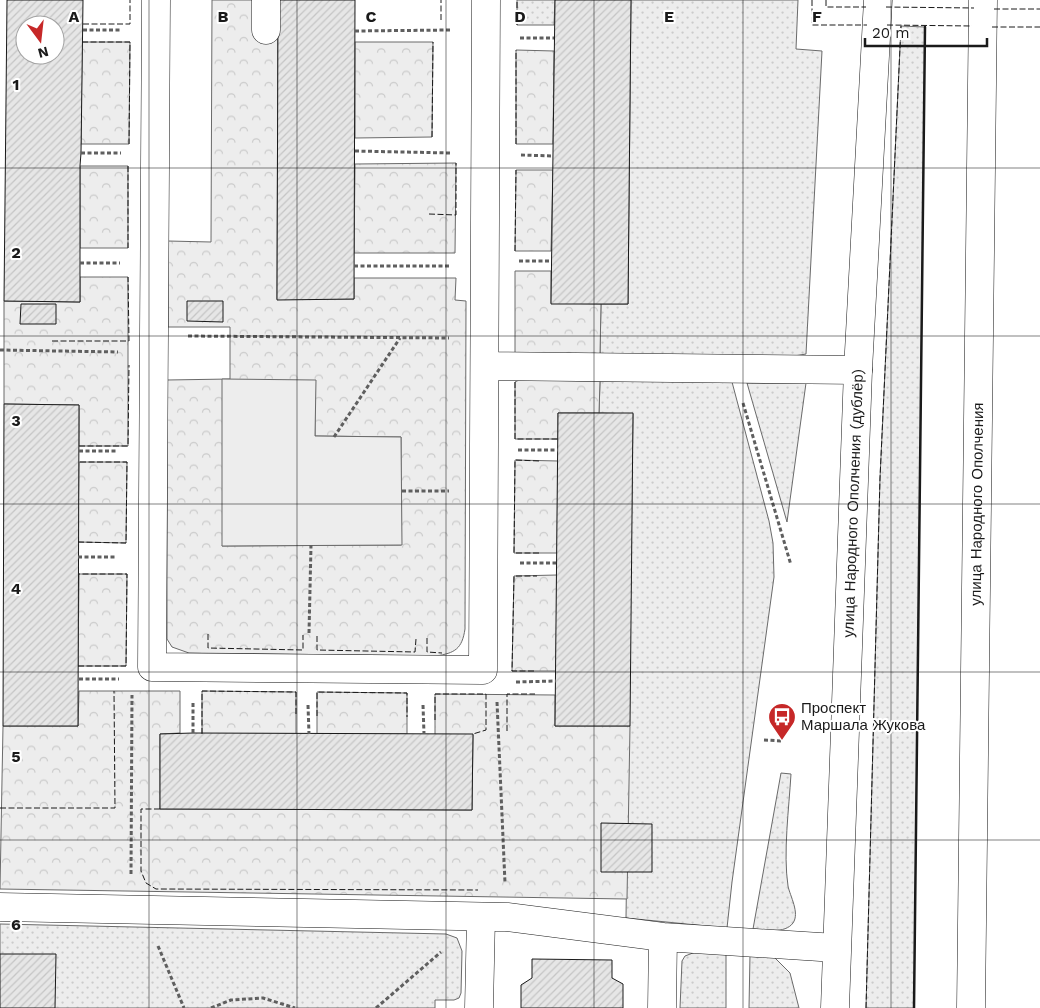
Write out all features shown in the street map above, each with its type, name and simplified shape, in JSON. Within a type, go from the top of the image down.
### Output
[{"type":"main road","points":[[156,0],[152,667],[483,670],[485,366],[498,263],[486,153],[499,34],[486,0]]},
{"type":"main road","points":[[266,0],[266,30]]},
{"type":"main road","name":"улица Народного Ополчения (дублёр)","points":[[835,1008],[858,370],[878,0]]},
{"type":"main road","name":"улица Народного Ополчения","points":[[971,1008],[984,0]]},
{"type":"main road","points":[[485,366],[858,370]]},
{"type":"main road","points":[[0,907],[507,917],[663,937],[836,948]]},
{"type":"main road","points":[[479,1008],[480,917]]},
{"type":"main road","points":[[662,1008],[663,937]]},
{"type":"path","points":[[82,30],[127,30]]},
{"type":"path","points":[[355,31],[499,34],[554,38]]},
{"type":"path","points":[[355,151],[486,153]]},
{"type":"path","points":[[82,153],[126,153]]},
{"type":"path","points":[[519,155],[553,156]]},
{"type":"path","points":[[354,266],[551,261]]},
{"type":"path","points":[[80,263],[125,263]]},
{"type":"path","points":[[154,335],[450,338]]},
{"type":"path","points":[[334,437],[400,338]]},
{"type":"path","points":[[0,350],[124,352]]},
{"type":"path","points":[[733,368],[791,565]]},
{"type":"path","points":[[509,450],[558,450]]},
{"type":"path","points":[[79,451],[124,451]]},
{"type":"path","points":[[308,734],[311,545]]},
{"type":"path","points":[[78,557],[123,557]]},
{"type":"path","points":[[518,564],[556,563]]},
{"type":"path","points":[[78,679],[123,678]]},
{"type":"path","points":[[508,682],[556,681]]},
{"type":"path","points":[[132,686],[137,910],[184,1008]]},
{"type":"path","points":[[193,696],[193,733]]},
{"type":"path","points":[[423,698],[424,734]]},
{"type":"path","points":[[496,698],[507,917]]},
{"type":"path","points":[[764,740],[782,741]]},
{"type":"path","points":[[376,1008],[480,917]]},
{"type":"path","points":[[211,1008],[230,1000],[263,998],[295,1008]]},
{"type":"green space","points":[[212,0],[278,0],[277,299],[354,299],[354,278],[456,278],[455,300],[466,301],[465,629],[460,646],[457,649],[436,656],[189,653],[172,647],[167,639],[167,380],[230,379],[230,327],[168,327],[168,241],[211,242]],"holes":[[[315,380],[315,436],[401,437],[401,545],[222,546]]]},
{"type":"green space","points":[[517,0],[555,0],[554,25],[517,25]]},
{"type":"green space","points":[[631,0],[798,0],[796,49],[822,51],[806,354],[794,356],[600,354],[601,304],[628,304]]},
{"type":"green space","points":[[901,26],[925,27],[914,1008],[866,1008],[880,478]]},
{"type":"green space","points":[[82,42],[130,42],[129,144],[81,144]]},
{"type":"green space","points":[[355,42],[433,42],[432,137],[355,138]]},
{"type":"green space","points":[[516,50],[554,51],[553,144],[516,144]]},
{"type":"green space","points":[[456,163],[455,253],[354,253],[355,164]]},
{"type":"green space","points":[[80,166],[128,166],[128,248],[80,248]]},
{"type":"green space","points":[[516,170],[553,170],[551,251],[515,251]]},
{"type":"green space","points":[[515,271],[551,271],[551,303],[601,304],[600,354],[515,353]]},
{"type":"green space","points":[[80,277],[128,277],[128,446],[79,446],[79,405],[4,404],[4,301],[80,302]]},
{"type":"green space","points":[[222,379],[316,380],[315,436],[401,437],[402,545],[222,546]]},
{"type":"green space","points":[[519,380],[600,381],[599,413],[558,413],[558,439],[515,439],[515,382]]},
{"type":"green space","points":[[600,381],[732,382],[769,521],[773,543],[774,577],[727,928],[626,918],[633,414],[599,413]]},
{"type":"green space","points":[[747,383],[806,383],[787,522]]},
{"type":"green space","points":[[515,460],[558,461],[557,553],[514,553]]},
{"type":"green space","points":[[79,462],[127,462],[126,543],[78,542]]},
{"type":"green space","points":[[79,574],[127,574],[126,666],[78,666]]},
{"type":"green space","points":[[557,575],[556,671],[512,671],[514,576]]},
{"type":"green space","points":[[79,691],[180,691],[180,733],[160,734],[160,809],[472,810],[473,735],[435,735],[435,694],[555,695],[555,726],[630,726],[627,899],[0,889],[3,726],[78,726]]},
{"type":"green space","points":[[202,691],[296,692],[296,734],[202,734]]},
{"type":"green space","points":[[317,692],[407,693],[407,734],[317,734]]},
{"type":"green space","points":[[781,773],[791,774],[786,859],[788,886],[795,910],[795,919],[785,929],[753,929]]},
{"type":"green space","points":[[0,924],[446,934],[457,938],[462,951],[461,993],[459,998],[454,1000],[435,1000],[435,1008],[0,1008]]},
{"type":"green space","points":[[698,951],[726,952],[726,1008],[680,1008],[682,961],[685,956]]},
{"type":"green space","points":[[750,954],[773,956],[790,973],[799,1008],[749,1008]]},
{"type":"building","points":[[7,0],[83,0],[80,302],[4,301]]},
{"type":"building","points":[[278,0],[355,0],[354,299],[277,300]]},
{"type":"building","points":[[555,0],[631,0],[628,304],[551,304]]},
{"type":"building","points":[[187,301],[223,301],[223,322],[187,321]]},
{"type":"building","points":[[21,304],[56,304],[56,324],[20,324]]},
{"type":"building","points":[[4,404],[79,405],[78,726],[3,726]]},
{"type":"building","points":[[558,413],[633,413],[630,726],[555,726]]},
{"type":"building","points":[[160,734],[473,734],[472,810],[160,809]]},
{"type":"building","points":[[601,823],[652,824],[652,872],[601,872]]},
{"type":"building","points":[[0,954],[56,954],[55,1008],[0,1008]]},
{"type":"building","points":[[532,959],[612,960],[612,978],[623,984],[623,1008],[521,1008],[521,985],[532,978]]},
{"type":"fence","points":[[83,24],[130,24],[130,0]]},
{"type":"fence","points":[[441,0],[441,20]]},
{"type":"fence","points":[[517,0],[517,25]]},
{"type":"fence","points":[[812,0],[812,25],[867,25]]},
{"type":"fence","points":[[826,0],[826,7],[866,7]]},
{"type":"fence","points":[[886,7],[974,8]]},
{"type":"fence","points":[[994,9],[1040,9]]},
{"type":"fence","points":[[887,25],[972,26]]},
{"type":"fence","points":[[866,1008],[880,478],[901,26]]},
{"type":"fence","points":[[992,27],[1040,27]]},
{"type":"fence","points":[[82,42],[130,42],[129,144]]},
{"type":"fence","points":[[432,137],[433,42]]},
{"type":"fence","points":[[516,50],[516,144]]},
{"type":"fence","points":[[429,214],[456,215],[456,163]]},
{"type":"fence","points":[[128,166],[128,248]]},
{"type":"fence","points":[[515,251],[516,170]]},
{"type":"fence","points":[[52,341],[129,341],[128,277]]},
{"type":"fence","points":[[79,446],[128,446],[129,365]]},
{"type":"fence","points":[[515,382],[515,439],[558,439]]},
{"type":"fence","points":[[539,553],[514,553],[515,460],[540,461]]},
{"type":"fence","points":[[78,542],[126,543],[127,462],[79,462]]},
{"type":"fence","points":[[78,666],[126,666],[127,574],[79,574]]},
{"type":"fence","points":[[534,671],[512,671],[514,576],[537,576]]},
{"type":"fence","points":[[208,634],[208,648],[303,650],[303,635]]},
{"type":"fence","points":[[317,636],[317,650],[415,652],[416,639]]},
{"type":"fence","points":[[427,638],[427,652],[442,653]]},
{"type":"fence","points":[[0,808],[115,808],[114,691]]},
{"type":"fence","points":[[202,734],[202,691],[296,692],[296,716]]},
{"type":"fence","points":[[317,716],[317,692],[407,693],[407,717]]},
{"type":"fence","points":[[435,720],[435,694],[486,694],[486,730],[473,734]]},
{"type":"fence","points":[[507,731],[507,694],[535,694]]},
{"type":"fence","points":[[160,809],[141,809],[141,871],[146,883],[156,889],[478,890]]},
{"type":"wall","points":[[914,1008],[925,27]]},
{"type":"place","name":"Проспект Маршала Жукова","points":[[782,741]]}]
